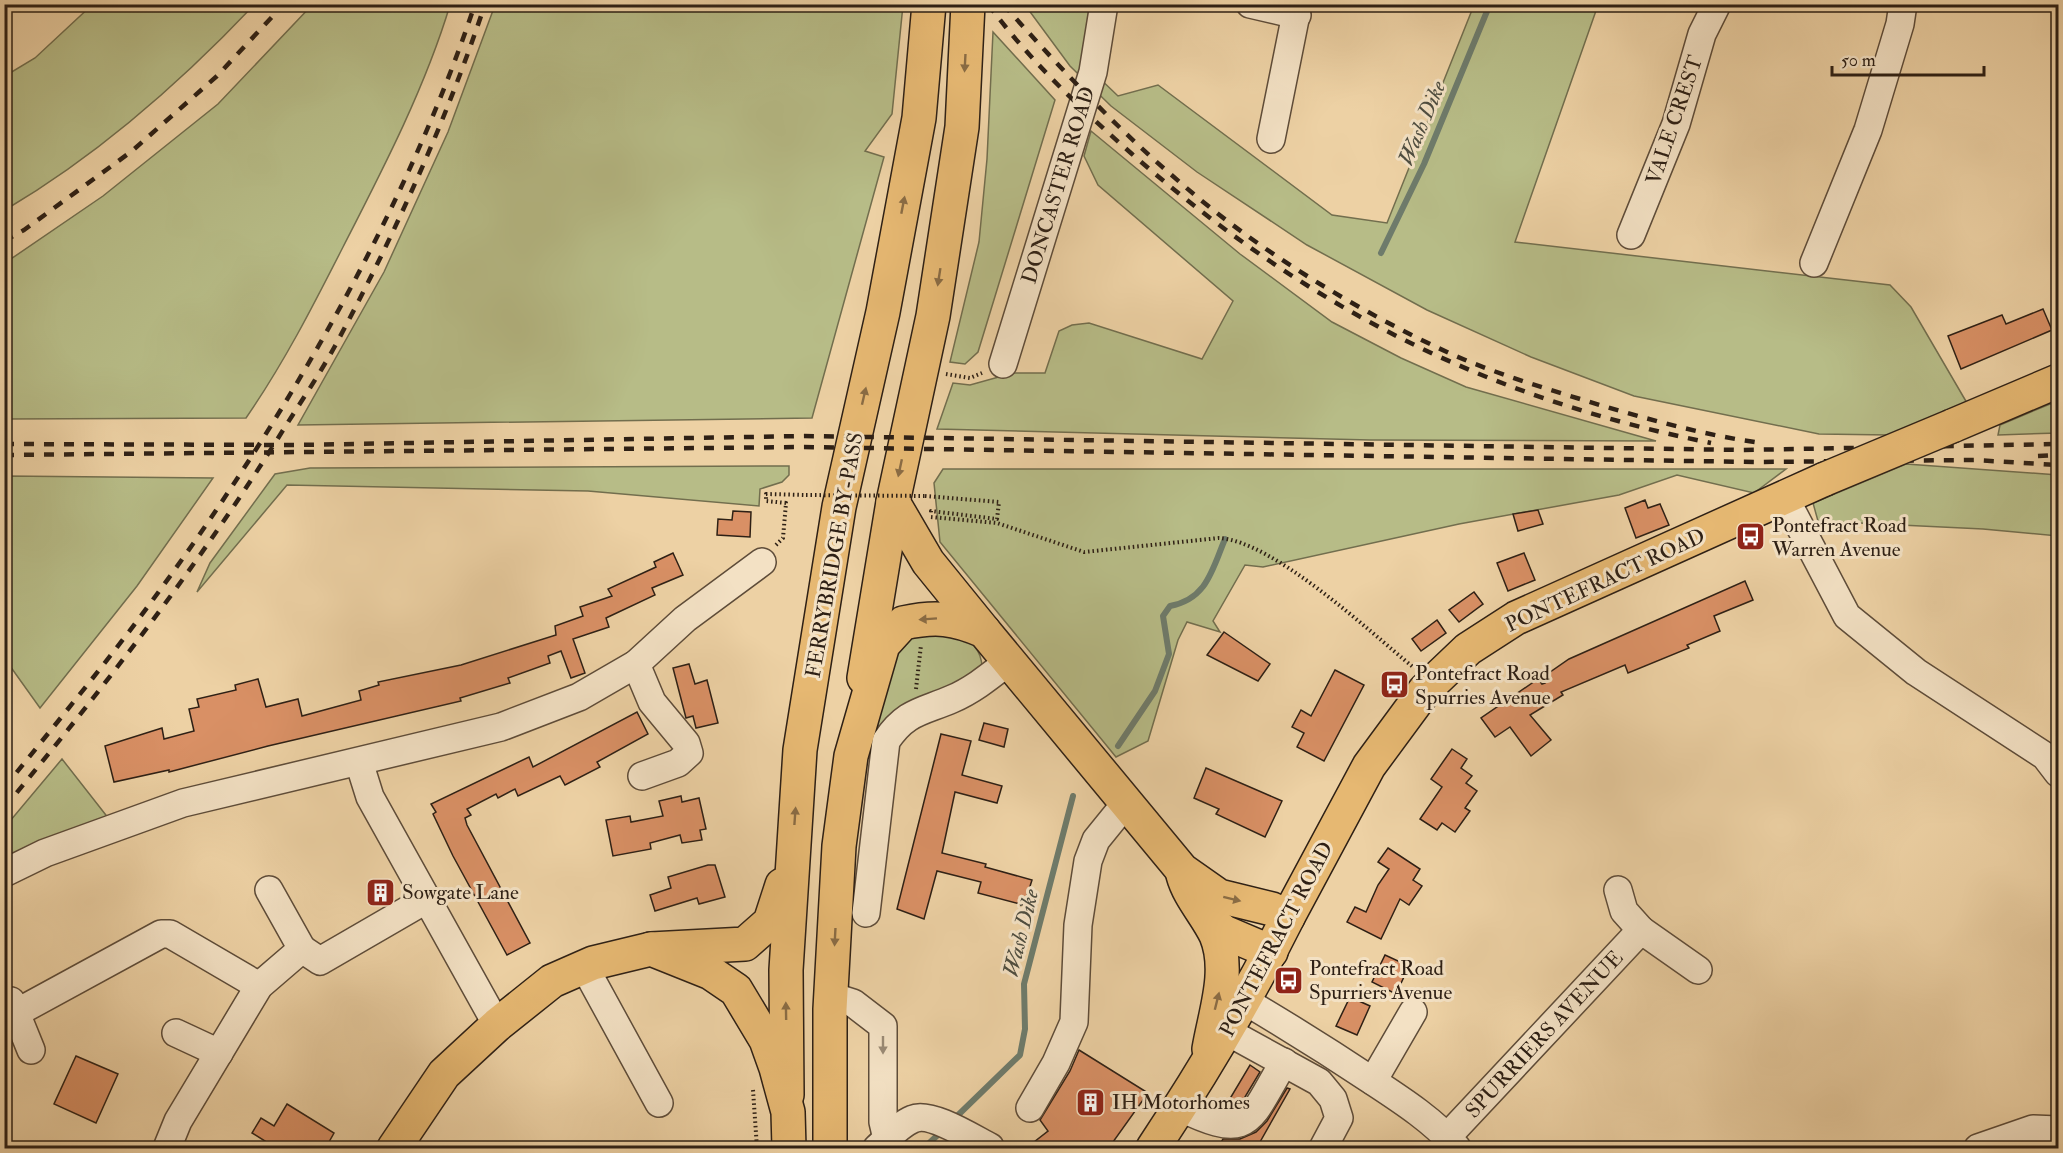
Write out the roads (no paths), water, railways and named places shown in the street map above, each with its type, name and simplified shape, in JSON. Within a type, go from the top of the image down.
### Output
[{"type":"main road","name":"FERRYBRIDGE BY-PASS","points":[[788,1112],[786,970],[800,750],[837,519],[883,312],[919,118],[929,4]]},
{"type":"main road","points":[[830,1149],[831,996],[840,846],[851,756],[915,496],[933,316],[962,127],[968,4]]},
{"type":"main road","name":"PONTEFRACT ROAD","points":[[1162,1145],[1179,1107],[1208,1059],[1228,1032],[1245,1001],[1369,766],[1425,690],[1468,650],[1516,618],[1825,479],[2058,381]]},
{"type":"main road","points":[[915,496],[928,562],[1008,662],[1182,870],[1219,896],[1272,909],[1288,916]]},
{"type":"main road","points":[[851,756],[884,645],[903,623],[930,619],[957,620],[984,631]]},
{"type":"main road","points":[[394,1149],[444,1074],[497,1025],[552,981],[584,966],[651,949],[745,944],[770,922],[793,855]]},
{"type":"main road","points":[[1182,870],[1186,887],[1207,918],[1220,949],[1222,982],[1208,1059]]},
{"type":"main road","points":[[1207,918],[1224,932],[1270,952]]},
{"type":"main road","points":[[651,949],[711,973],[736,990],[766,1040],[788,1112],[789,1149]]},
{"type":"street","name":"DONCASTER ROAD","points":[[1003,364],[1094,72],[1104,4]]},
{"type":"street","points":[[1250,4],[1298,10],[1271,139]]},
{"type":"street","name":"VALE CREST","points":[[1631,235],[1676,124],[1702,34],[1717,4]]},
{"type":"street","points":[[1814,263],[1868,130],[1900,24],[1903,4]]},
{"type":"street","points":[[1785,498],[1847,616],[1916,672],[2045,756],[2058,773]]},
{"type":"street","points":[[4,873],[45,853],[183,803],[501,727],[579,697],[636,664],[685,619],[762,562]]},
{"type":"street","points":[[866,913],[886,741],[897,725],[913,712],[953,699],[983,682],[1008,662]]},
{"type":"street","points":[[636,664],[652,702],[686,743],[689,753],[678,763],[642,776]]},
{"type":"street","points":[[360,762],[369,797],[497,1025]]},
{"type":"street","points":[[1030,1108],[1056,1063],[1074,1022],[1078,925],[1088,861],[1096,840],[1126,803]]},
{"type":"street","points":[[269,890],[302,949],[320,960],[427,899]]},
{"type":"street","points":[[1618,890],[1624,911],[1641,930],[1704,975]]},
{"type":"street","name":"SPURRIERS AVENUE","points":[[1245,1001],[1373,1081],[1452,1143],[1641,930]]},
{"type":"street","points":[[31,1050],[14,1007],[161,934],[170,934],[259,986]]},
{"type":"street","points":[[167,1149],[178,1121],[259,986],[302,949]]},
{"type":"street","points":[[584,966],[659,1102]]},
{"type":"street","points":[[831,996],[853,1003],[883,1026],[882,1144]]},
{"type":"street","points":[[1373,1081],[1413,1012]]},
{"type":"street","points":[[1228,1032],[1319,1082],[1333,1100],[1339,1118],[1323,1149]]},
{"type":"street","points":[[176,1033],[219,1053]]},
{"type":"street","points":[[1179,1107],[1206,1120],[1239,1125],[1249,1120],[1284,1062]]},
{"type":"street","points":[[882,1144],[913,1118],[924,1117],[990,1147]]},
{"type":"street","points":[[1978,1149],[2033,1129],[2058,1130]]},
{"type":"waterway","name":"Wash Dike","points":[[1381,253],[1424,164],[1490,4]]},
{"type":"waterway","name":"Wash Dike","points":[[1118,746],[1155,691],[1169,654],[1163,616],[1170,606],[1192,597],[1200,590],[1212,572],[1225,539]]},
{"type":"waterway","name":"Wash Dike","points":[[954,1119],[1020,1055],[1025,1029],[1024,984],[1073,796]]},
{"type":"waterway","name":"Wash Dike","points":[[924,1148],[943,1130]]},
{"type":"railway","points":[[4,241],[24,230],[132,151],[217,76],[284,4]]},
{"type":"railway","points":[[4,788],[128,633],[180,562],[280,411],[327,332],[410,169],[445,86],[475,4]]},
{"type":"railway","points":[[4,808],[113,672],[183,579],[249,484],[322,369],[377,264],[417,179],[436,136],[485,4]]},
{"type":"railway","points":[[988,4],[1020,45],[1056,83],[1132,154],[1198,208],[1264,257],[1332,301],[1402,339],[1474,372],[1549,400],[1628,424],[1711,443]]},
{"type":"railway","points":[[1003,4],[1090,97],[1182,184],[1275,255],[1344,298],[1449,353],[1506,375],[1662,422],[1762,443]]},
{"type":"railway","points":[[4,444],[295,445],[804,436],[1743,450],[2058,444]]},
{"type":"railway","points":[[4,455],[804,447],[1755,462],[1975,460],[2058,465]]},
{"type":"railway","points":[[2038,456],[2058,455]]},
{"type":"place","name":"Pontefract Road Warren Avenue","points":[[1751,537]]},
{"type":"place","name":"Pontefract Road Spurries Avenue","points":[[1394,685]]},
{"type":"place","name":"Sowgate Lane","points":[[381,892]]},
{"type":"place","name":"Pontefract Road Spurriers Avenue","points":[[1288,980]]},
{"type":"place","name":"IH Motorhomes","points":[[1091,1102]]}]
